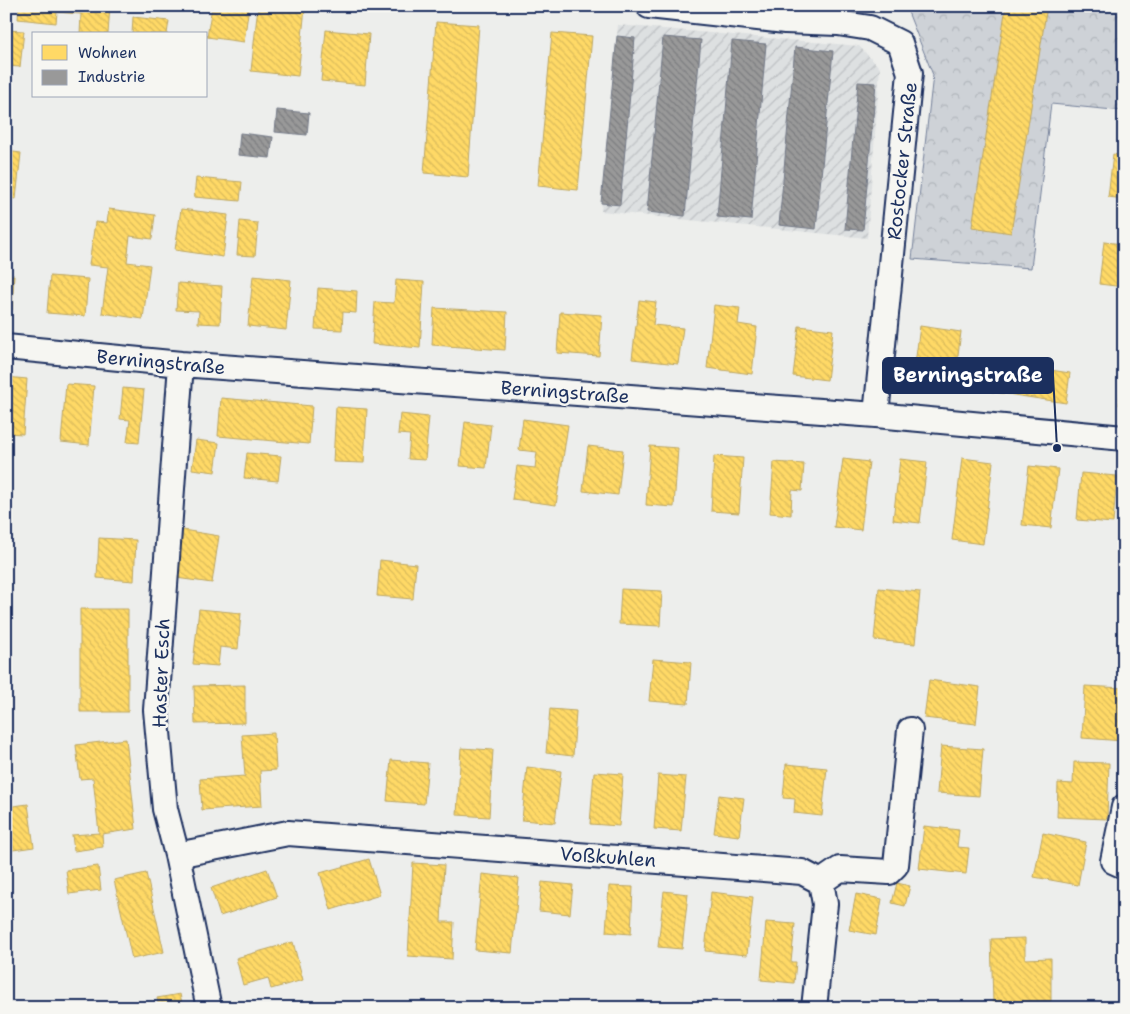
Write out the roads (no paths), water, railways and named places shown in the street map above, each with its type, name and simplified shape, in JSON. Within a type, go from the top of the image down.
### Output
[{"type":"street","name":"Rostocker Straße","points":[[650,6],[775,20],[844,24],[870,28],[900,43],[910,73],[876,415]]},
{"type":"street","name":"Berningstraße","points":[[6,347],[181,364],[876,415],[1124,438]]},
{"type":"street","name":"Haster Esch","points":[[181,364],[156,710],[165,809],[177,855],[209,1008]]},
{"type":"street","points":[[814,1008],[825,904],[820,882],[840,869],[889,872],[896,865],[910,730]]},
{"type":"street","points":[[1124,807],[1114,861],[1124,866]]},
{"type":"street","name":"Voßkuhlen","points":[[177,855],[288,833],[802,872],[820,882]]},
{"type":"place","name":"Berningstraße","points":[[1057,448]]}]
